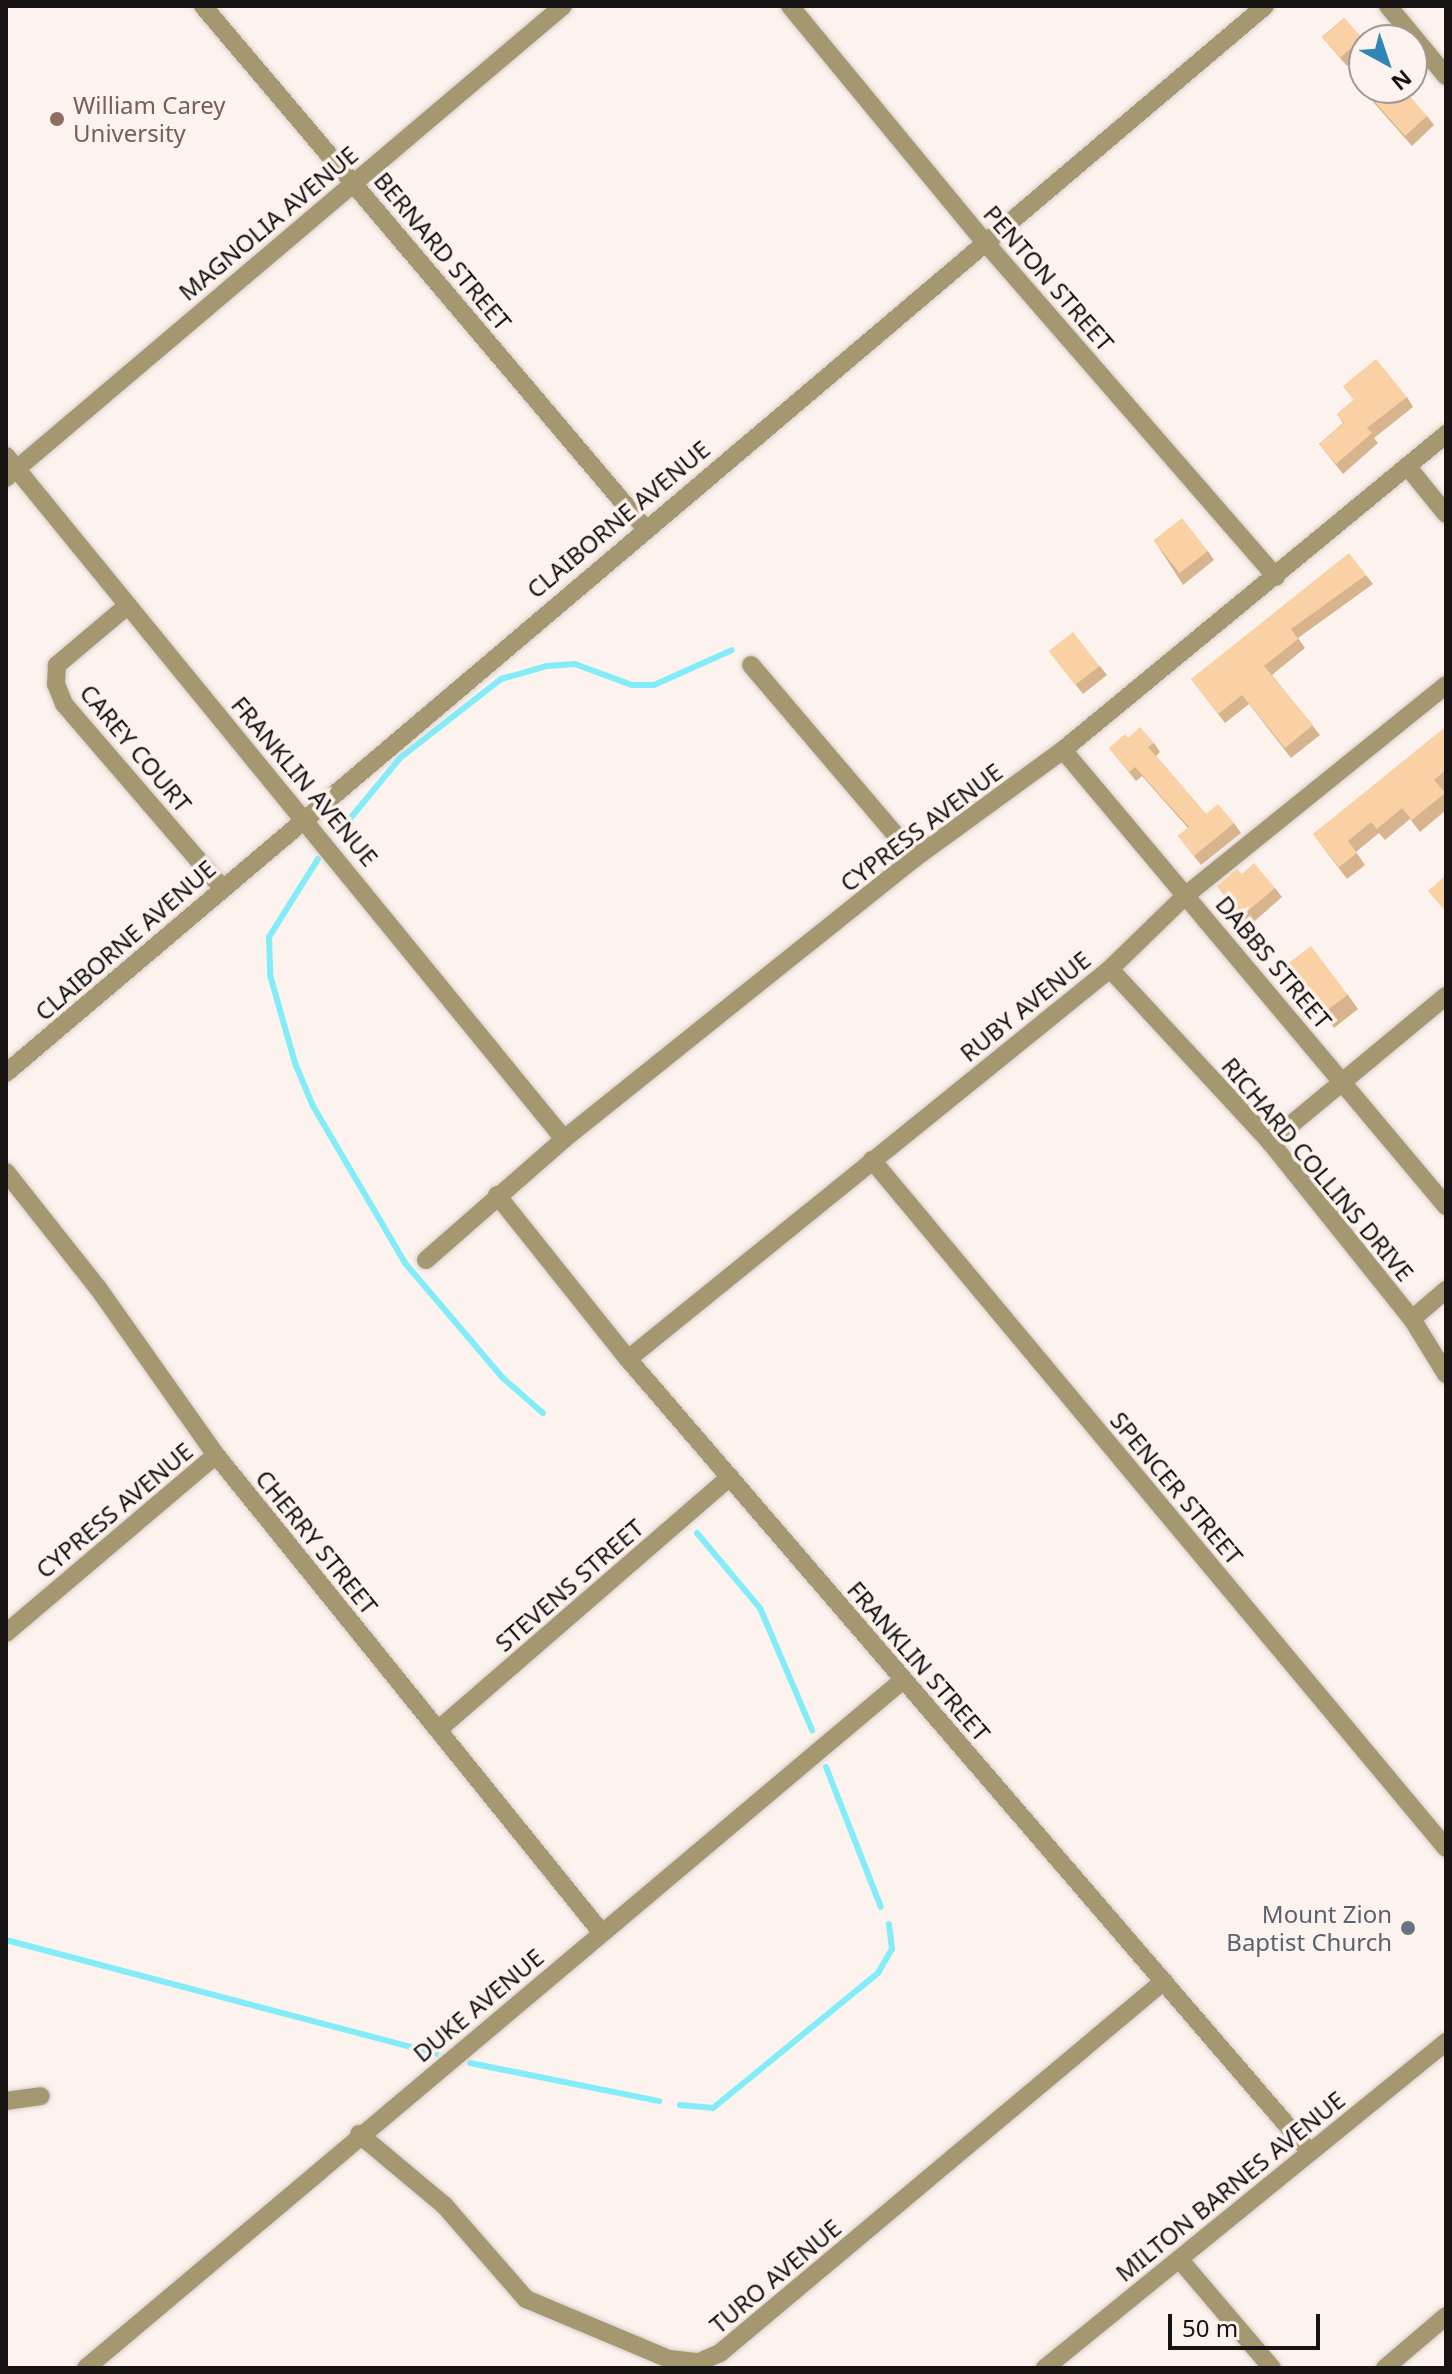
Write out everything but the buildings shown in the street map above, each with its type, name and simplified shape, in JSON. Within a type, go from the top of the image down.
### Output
[{"type":"street","name":"BERNARD STREET","points":[[203,6],[644,527]]},
{"type":"street","name":"MAGNOLIA AVENUE","points":[[10,468],[563,6]]},
{"type":"street","name":"PENTON STREET","points":[[790,6],[984,241],[1276,577]]},
{"type":"street","name":"CLAIBORNE AVENUE","points":[[6,1073],[644,527],[1265,6]]},
{"type":"street","points":[[1388,6],[1446,76]]},
{"type":"street","name":"CYPRESS AVENUE","points":[[426,1260],[564,1139],[915,858],[1063,750],[1446,434]]},
{"type":"street","points":[[1407,466],[1446,514]]},
{"type":"street","name":"FRANKLIN AVENUE","points":[[10,468],[305,817],[564,1139]]},
{"type":"street","name":"CAREY COURT","points":[[127,606],[57,665],[56,684],[64,704],[222,888]]},
{"type":"street","points":[[751,665],[915,858]]},
{"type":"street","name":"RUBY AVENUE","points":[[628,1359],[1110,969],[1186,895],[1446,685]]},
{"type":"street","name":"DABBS STREET","points":[[1063,750],[1446,1206]]},
{"type":"street","name":"RICHARD COLLINS DRIVE","points":[[1110,969],[1270,1142],[1412,1319],[1446,1374]]},
{"type":"street","points":[[1270,1142],[1446,996]]},
{"type":"street","name":"SPENCER STREET","points":[[872,1160],[1446,1848]]},
{"type":"street","name":"CHERRY STREET","points":[[6,1172],[98,1288],[216,1455],[602,1933]]},
{"type":"street","name":"FRANKLIN STREET","points":[[497,1195],[628,1359],[1310,2152]]},
{"type":"street","points":[[1412,1319],[1446,1290]]},
{"type":"street","name":"CYPRESS AVENUE","points":[[6,1633],[216,1455]]},
{"type":"street","name":"STEVENS STREET","points":[[439,1729],[730,1477]]},
{"type":"street","name":"DUKE AVENUE","points":[[86,2368],[359,2134],[903,1680]]},
{"type":"street","name":"TURO AVENUE","points":[[359,2134],[444,2205],[526,2299],[669,2359],[699,2362],[720,2353],[1164,1981]]},
{"type":"street","name":"MILTON BARNES AVENUE","points":[[1045,2368],[1446,2042]]},
{"type":"street","points":[[6,2101],[41,2096]]},
{"type":"street","points":[[1180,2260],[1272,2368]]},
{"type":"street","points":[[1385,2368],[1446,2316]]},
{"type":"waterway","points":[[339,832],[400,758],[501,679],[547,666],[575,664],[632,685],[654,685],[732,650]]},
{"type":"waterway","points":[[318,859],[269,937],[270,975],[295,1063],[313,1106],[405,1263],[503,1378],[543,1413]]},
{"type":"waterway","points":[[697,1533],[760,1608],[812,1730]]},
{"type":"waterway","points":[[826,1767],[881,1907]]},
{"type":"waterway","points":[[680,2105],[713,2108],[878,1973],[892,1949],[889,1924]]},
{"type":"waterway","points":[[6,1940],[436,2054]]},
{"type":"waterway","points":[[470,2063],[659,2101]]},
{"type":"place","name":"William Carey University","points":[[57,119]]},
{"type":"place","name":"Mount Zion Baptist Church","points":[[1408,1928]]}]
